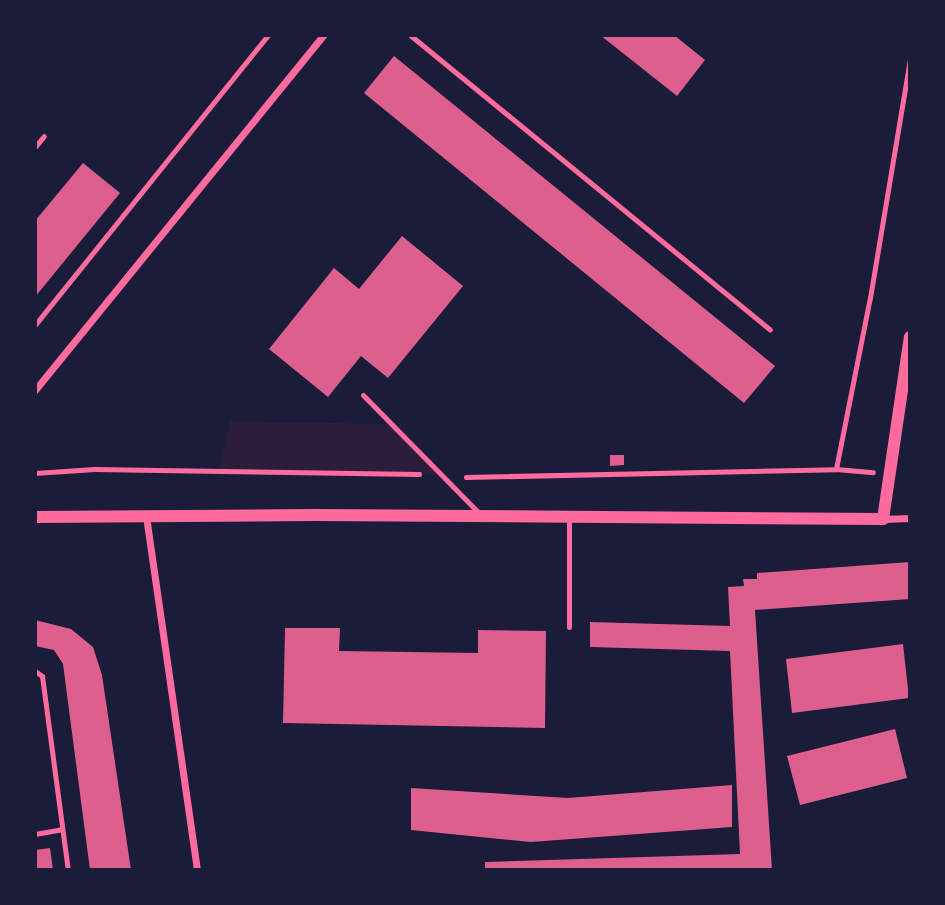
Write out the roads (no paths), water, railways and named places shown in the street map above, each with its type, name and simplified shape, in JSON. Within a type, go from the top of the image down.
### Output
[{"type":"street","points":[[35,390],[324,35]]},
{"type":"street","points":[[883,519],[910,337]]},
{"type":"street","points":[[146,516],[197,870]]},
{"type":"street","points":[[35,517],[910,519]]},
{"type":"lane","points":[[410,35],[770,330]]},
{"type":"lane","points":[[35,147],[44,136]]},
{"type":"lane","points":[[363,395],[482,516]]},
{"type":"lane","points":[[569,517],[569,627]]},
{"type":"lane","points":[[35,671],[42,676],[68,870]]},
{"type":"lane","points":[[35,834],[62,829]]}]
